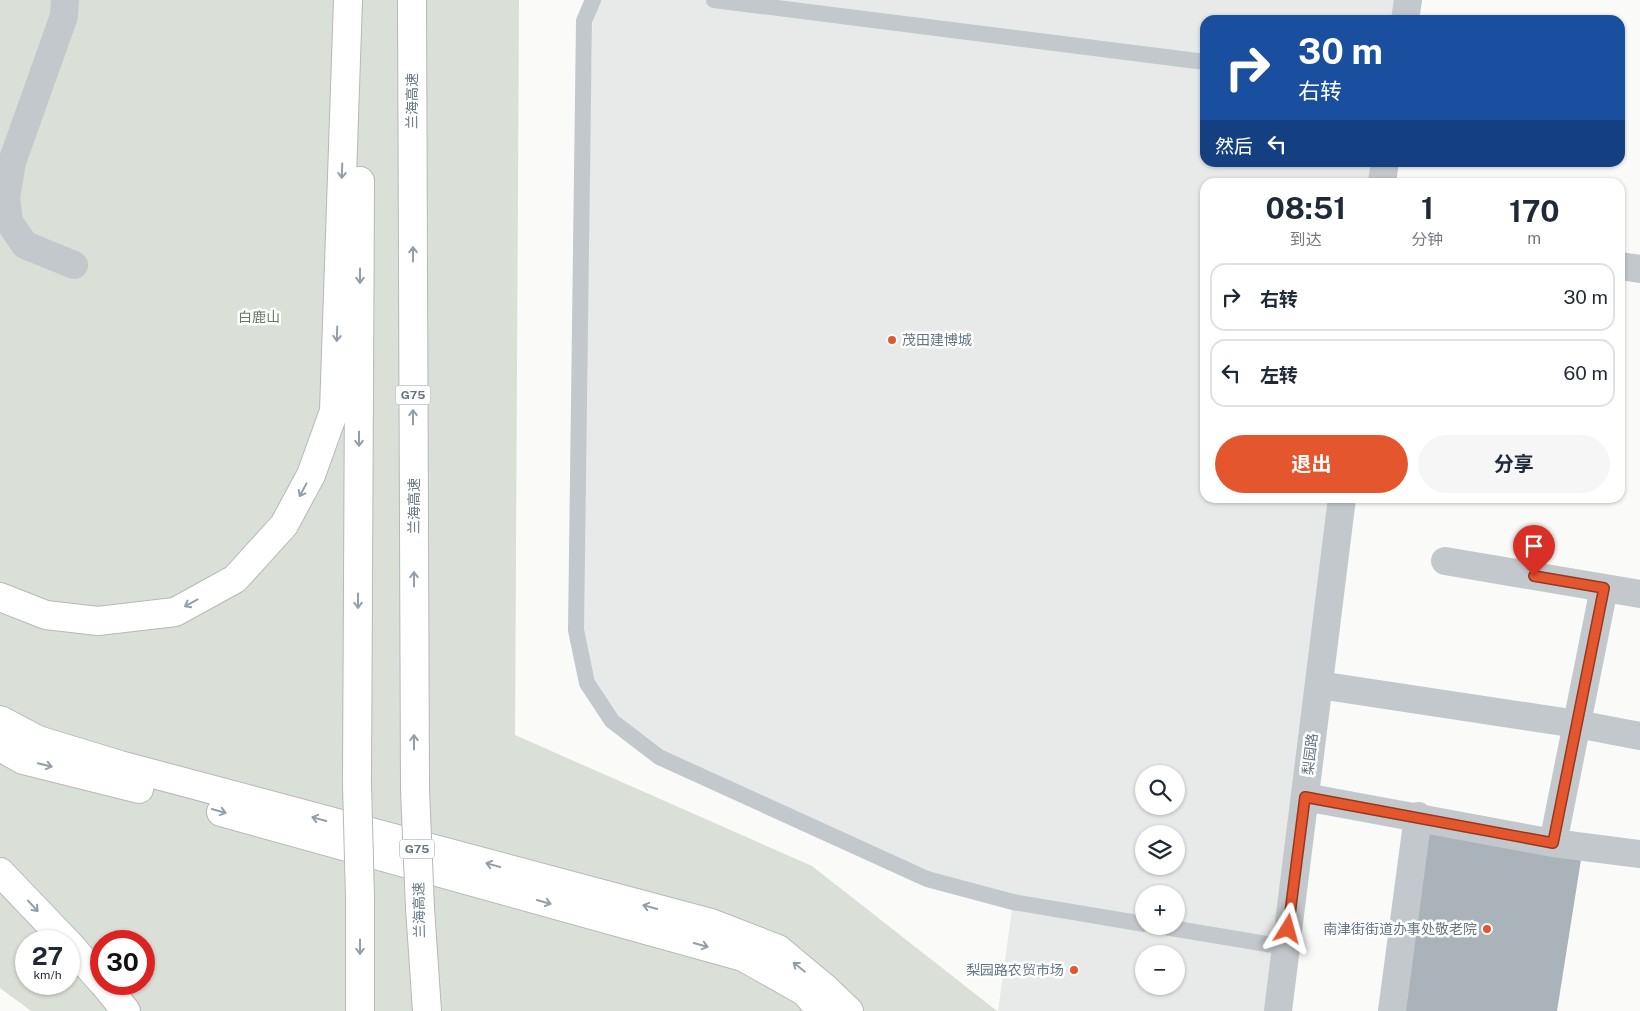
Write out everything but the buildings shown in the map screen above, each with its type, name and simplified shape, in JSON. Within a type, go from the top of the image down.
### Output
[{"type":"highway","points":[[0,597],[46,615],[98,621],[175,612],[235,579],[284,525],[310,474],[334,411],[348,0]]},
{"type":"highway","points":[[360,1011],[358,784],[361,0]]},
{"type":"highway","name":"兰海高速","points":[[412,0],[414,790],[420,908],[419,1011]]},
{"type":"highway","points":[[0,720],[38,740],[120,765],[711,923],[778,949],[849,1011]]},
{"type":"highway","points":[[0,747],[23,760],[155,794],[743,957],[805,992],[822,1011]]},
{"type":"highway","points":[[0,872],[55,930]]},
{"type":"highway","points":[[420,908],[427,1011]]},
{"type":"highway","points":[[80,957],[90,968]]},
{"type":"highway","points":[[113,995],[126,1011]]},
{"type":"street","points":[[65,0],[64,16],[12,162],[6,198],[9,222],[25,245],[74,265]]},
{"type":"street","points":[[1406,15],[1408,0]]},
{"type":"street","points":[[1625,267],[1640,269]]},
{"type":"street","name":"梨园路","points":[[1278,1011],[1341,503]]},
{"type":"street","points":[[1445,561],[1640,594]]},
{"type":"street","points":[[1553,843],[1604,588]]},
{"type":"street","points":[[1319,685],[1577,724],[1640,736]]},
{"type":"street","points":[[1305,797],[1418,816],[1553,843],[1640,854]]},
{"type":"street","points":[[1392,1011],[1418,816]]},
{"type":"lane","points":[[593,0],[584,21],[576,630],[587,683],[612,721],[659,757],[927,879],[1013,902],[1135,922]]},
{"type":"lane","points":[[714,0],[1200,61]]},
{"type":"lane","points":[[1185,931],[1285,948]]},
{"type":"shaded area","name":"茂田建博城","points":[[593,0],[1408,0],[1406,15],[1200,15],[1200,167],[1384,167],[1383,178],[1200,178],[1200,503],[1341,503],[1278,1011],[998,1011],[1013,902],[927,879],[659,757],[612,721],[587,683],[576,630]]},
{"type":"green space","name":"白鹿山","points":[[0,0],[519,0],[515,735],[812,866],[997,1011],[31,1011],[0,988]]},
{"type":"place","name":"茂田建博城","points":[[892,340]]},
{"type":"place","name":"南津街街道办事处敬老院","points":[[1487,929]]},
{"type":"place","name":"梨园路农贸市场","points":[[1074,970]]},
{"type":"route","points":[[1288,929],[1305,797],[1418,816],[1553,843],[1604,588],[1534,576]]}]
